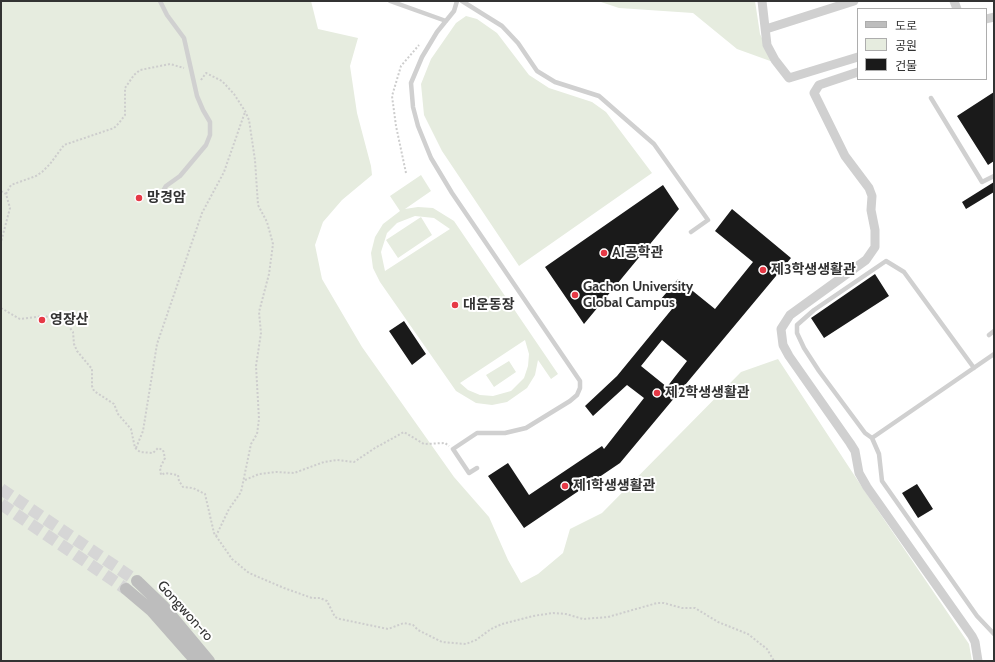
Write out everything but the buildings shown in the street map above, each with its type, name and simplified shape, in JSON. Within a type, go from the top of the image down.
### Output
[{"type":"main road","name":"Gongwon-ro","points":[[137,581],[164,607],[209,661]]},
{"type":"main road","name":"Gongwon-ro","points":[[126,589],[152,611],[196,661]]},
{"type":"street","points":[[762,1],[767,45],[775,60],[789,78],[857,57]]},
{"type":"street","points":[[766,29],[854,1]]},
{"type":"street","points":[[857,72],[818,85],[814,93],[845,156],[869,188],[872,196],[871,210],[875,230],[875,247],[866,260],[790,315],[782,329],[783,345],[789,356],[850,443],[854,451],[859,473],[867,487],[972,636],[975,642],[978,661]]},
{"type":"lane","points":[[160,1],[167,15],[184,38],[195,87],[203,110],[210,122],[210,135],[206,144],[180,176],[166,186],[160,196]]},
{"type":"lane","points":[[390,1],[446,21]]},
{"type":"lane","points":[[457,1],[454,11],[437,32],[422,57],[411,84],[413,107],[418,126],[431,158],[452,193],[580,381],[580,388],[577,394],[570,401],[526,428],[505,433],[477,433],[453,449],[469,473],[477,468]]},
{"type":"lane","points":[[462,1],[502,26],[518,44],[537,71],[555,82],[599,96],[654,144],[708,220],[691,232]]},
{"type":"lane","points":[[931,98],[982,182],[994,176]]},
{"type":"lane","points":[[974,368],[904,272],[886,261],[814,310],[797,325],[797,333],[804,348],[819,371],[865,433],[872,438],[879,454],[882,481],[977,616],[994,634]]},
{"type":"lane","points":[[989,335],[994,331]]},
{"type":"lane","points":[[872,438],[994,354]]},
{"type":"path","points":[[406,173],[396,126],[392,96],[401,66],[419,45]]},
{"type":"path","points":[[6,194],[11,185],[36,176],[42,172],[64,145],[114,128],[120,124],[125,115],[126,88],[134,75],[140,70],[170,64],[186,68],[191,66]]},
{"type":"path","points":[[195,87],[206,73],[222,81],[234,94],[245,111],[249,120],[255,160],[258,205],[267,222],[273,244],[260,312],[261,332],[256,366],[258,426],[250,449],[241,492],[229,509],[216,536]]},
{"type":"path","points":[[136,448],[143,431],[157,344],[202,213],[224,172],[245,111]]},
{"type":"path","points":[[1,190],[6,194],[10,208],[1,242]]},
{"type":"path","points":[[1,308],[20,319],[45,316],[67,324],[73,332],[74,344],[77,351],[87,365],[92,369],[92,386],[94,392],[114,404],[118,414],[131,429],[134,446],[140,452],[153,453],[158,448],[161,448],[164,452],[165,458],[160,468],[161,475],[165,473],[178,476],[179,481],[184,488],[193,488],[205,494],[216,536],[232,559],[244,569],[290,591],[327,601],[335,617],[388,629],[404,623],[413,625],[418,630],[442,642],[466,644],[476,640],[491,629],[533,616],[566,614],[582,619],[608,617],[658,603],[664,603],[682,608],[695,608],[718,622],[748,634],[767,649],[774,661]]},
{"type":"path","points":[[244,480],[259,474],[276,472],[294,473],[324,462],[337,460],[354,462],[375,448],[404,432],[424,444],[445,443],[453,449]]},
{"type":"green space","points":[[1,1],[311,1],[318,29],[358,38],[350,66],[357,113],[372,175],[342,200],[323,222],[315,245],[322,279],[362,347],[454,477],[489,517],[508,560],[521,583],[538,574],[563,553],[570,529],[602,513],[741,372],[778,359],[864,490],[969,644],[972,661],[1,661]]},
{"type":"green space","points":[[598,1],[755,1],[760,34],[773,62],[737,49],[693,13],[619,8]]},
{"type":"green space","points":[[466,16],[477,19],[497,33],[529,75],[549,88],[592,102],[606,112],[652,173],[519,266],[442,151],[424,115],[421,84],[431,59],[456,23]]},
{"type":"green space","name":"대운동장","points":[[421,175],[431,191],[405,209],[418,207],[433,208],[454,221],[558,374],[551,379],[538,360],[535,375],[527,388],[507,402],[492,405],[476,403],[456,391],[380,282],[373,268],[371,253],[375,237],[383,224],[400,211],[390,196]],"holes":[[[415,216],[434,218],[450,229],[385,271],[381,252],[387,233],[397,223]],[[525,340],[529,354],[528,366],[524,378],[511,391],[493,396],[480,395],[468,390],[460,383]]]},
{"type":"green space","points":[[421,217],[432,235],[398,258],[386,240]]},
{"type":"green space","points":[[509,361],[516,372],[494,387],[486,375]]},
{"type":"tunnel","points":[[1,489],[137,581]]},
{"type":"tunnel","points":[[1,504],[126,589]]},
{"type":"place","name":"망경암","points":[[139,198]]},
{"type":"place","name":"AI공학관","points":[[604,253]]},
{"type":"place","name":"제3학생생활관","points":[[763,270]]},
{"type":"place","name":"Gachon University Global Campus","points":[[575,295]]},
{"type":"place","name":"대운동장","points":[[455,305]]},
{"type":"place","name":"영장산","points":[[42,320]]},
{"type":"place","name":"제2학생생활관","points":[[657,393]]},
{"type":"place","name":"제1학생생활관","points":[[565,486]]}]
